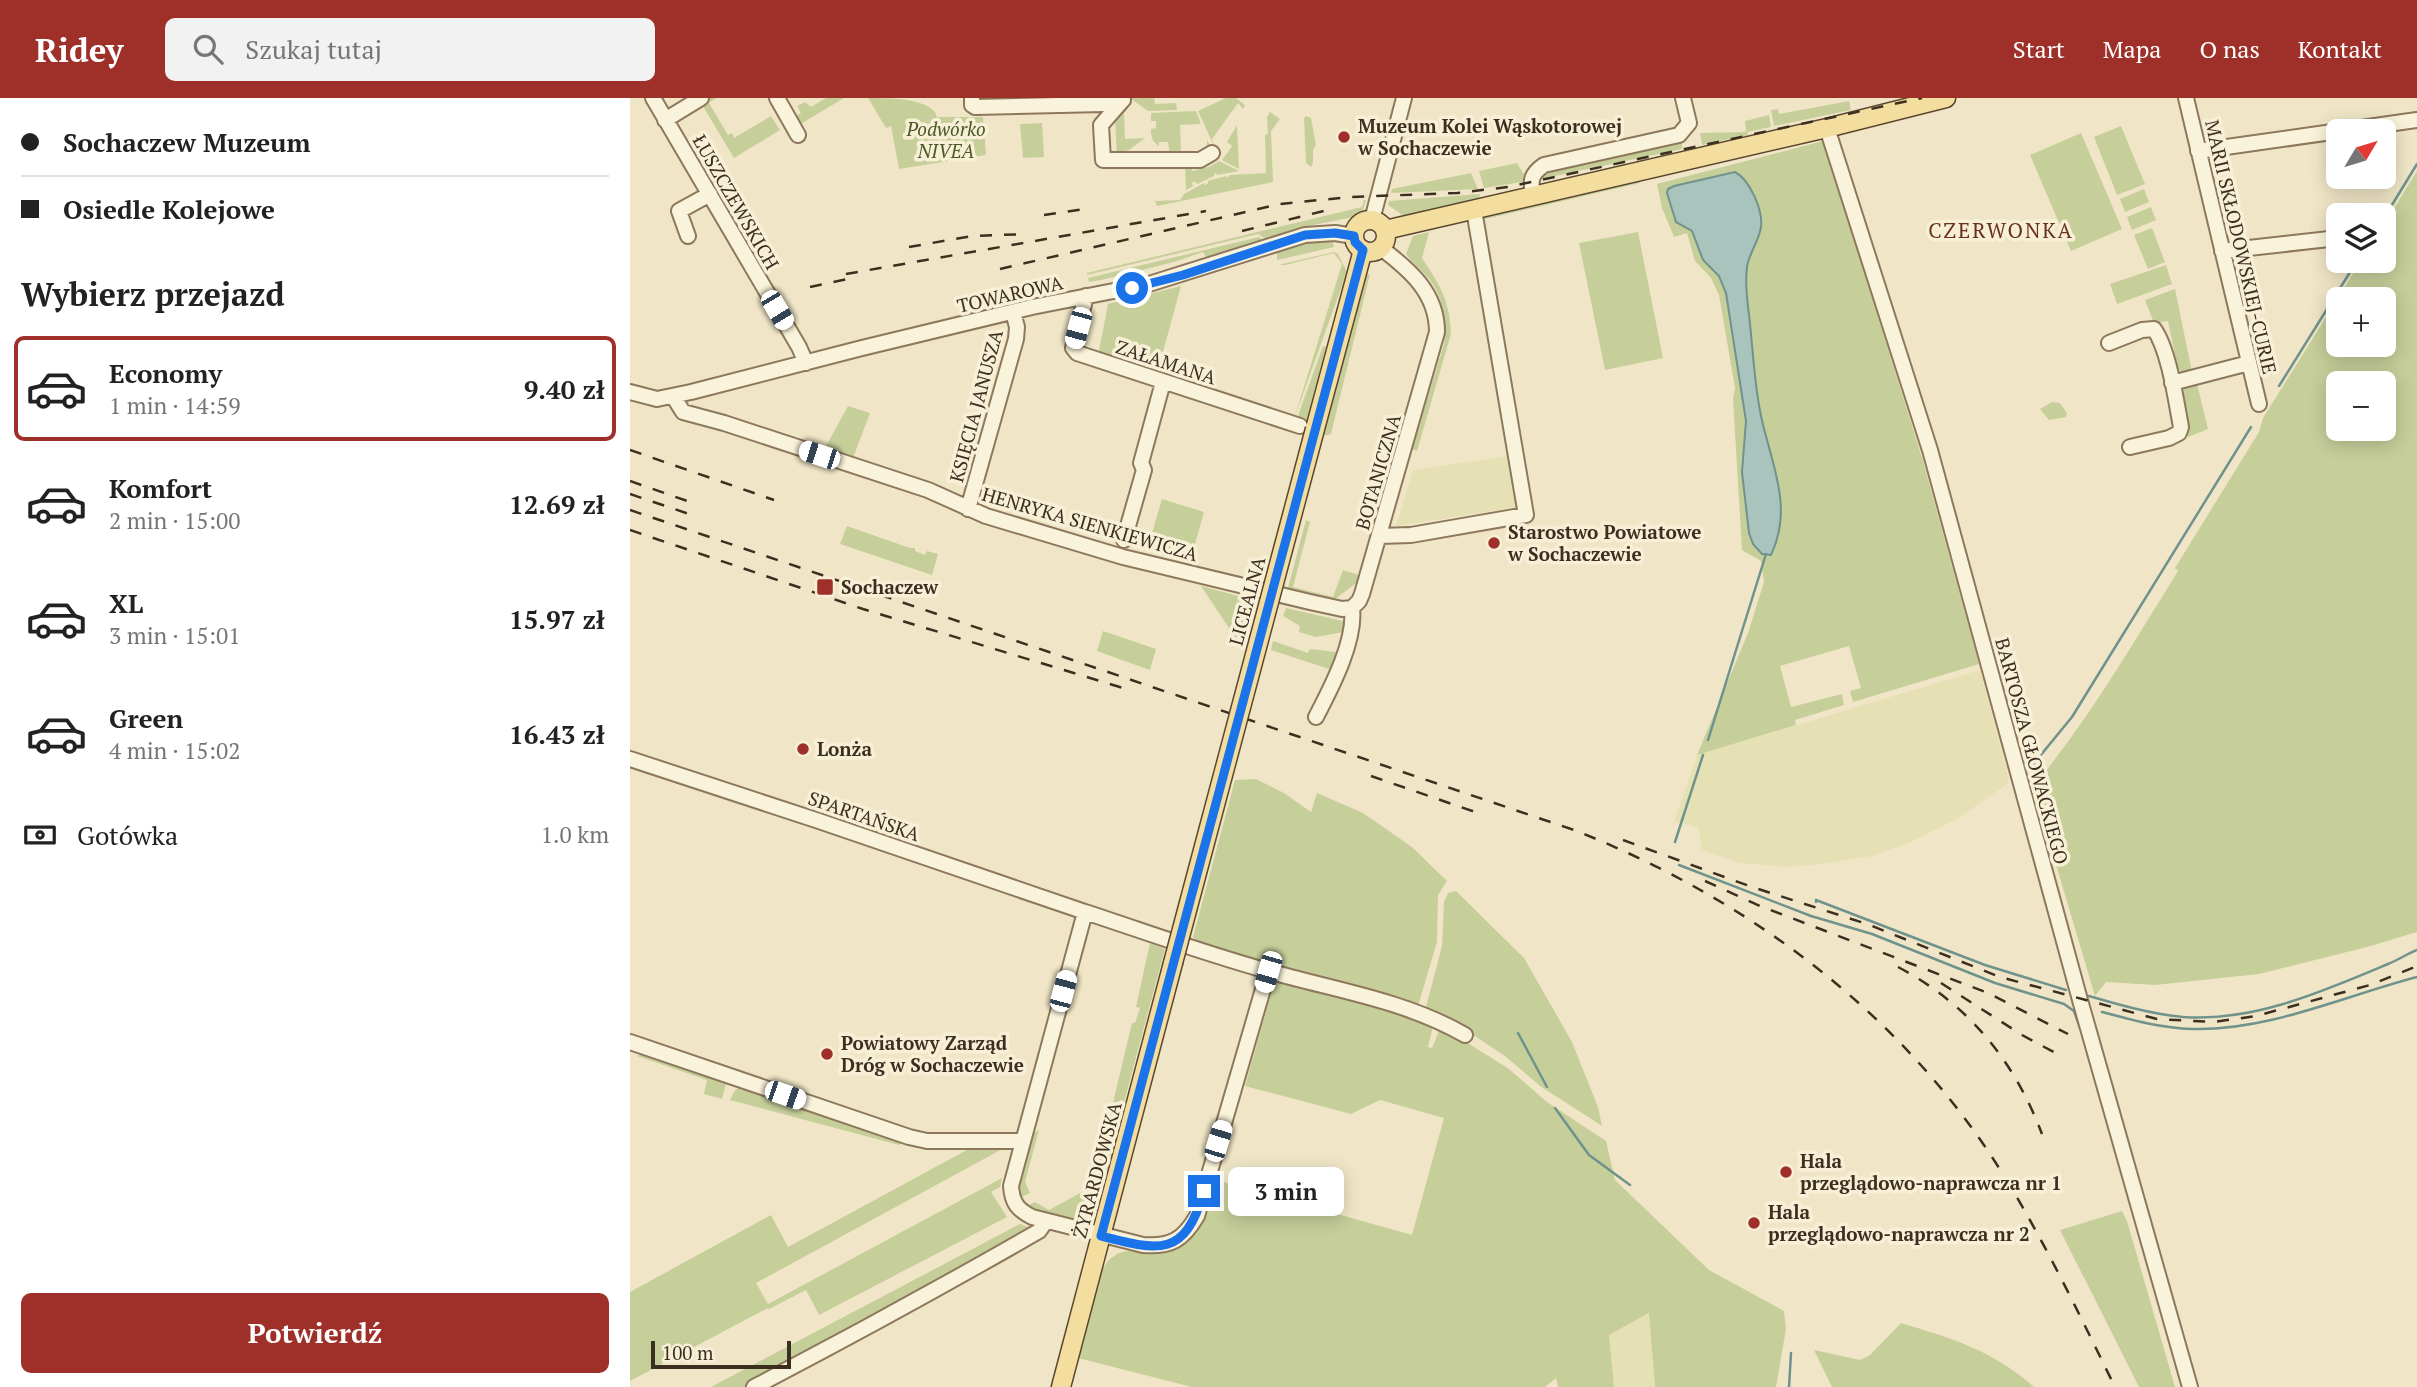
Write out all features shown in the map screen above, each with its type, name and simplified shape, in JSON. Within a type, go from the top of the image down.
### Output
[{"type":"main road","points":[[1378,225],[1386,239],[1381,248],[1372,252],[1359,243],[1360,225],[1378,225],[1474,209],[1827,128],[1900,104],[1946,98]]},
{"type":"main road","name":"LICEALNA","points":[[1173,963],[1308,431],[1359,243]]},
{"type":"main road","name":"ŻYRARDOWSKA","points":[[1061,1387],[1173,963]]},
{"type":"street","name":"ŁUSZCZEWSKICH","points":[[653,98],[806,363]]},
{"type":"street","points":[[665,120],[701,98]]},
{"type":"street","points":[[777,98],[798,135]]},
{"type":"street","points":[[972,98],[972,105],[975,107],[1112,104],[1124,99]]},
{"type":"street","points":[[1378,225],[1404,98]]},
{"type":"street","points":[[1533,195],[1530,181],[1544,165],[1674,138],[1689,124],[1683,98]]},
{"type":"street","name":"MARII SKŁODOWSKIEJ-CURIE","points":[[2186,98],[2259,404]]},
{"type":"street","points":[[1101,125],[1124,99]]},
{"type":"street","points":[[1094,104],[1100,113],[1103,160],[1200,160],[1212,153]]},
{"type":"street","points":[[2198,150],[2417,120]]},
{"type":"street","name":"BARTOSZA GŁOWACKIEGO","points":[[1827,128],[1930,450],[2080,1000],[2190,1387]]},
{"type":"street","points":[[688,236],[679,211],[710,194]]},
{"type":"street","points":[[1379,536],[1410,535],[1526,514],[1474,209]]},
{"type":"street","name":"TOWAROWA","points":[[673,396],[1013,312],[1149,285],[1305,235],[1335,233],[1359,243]]},
{"type":"street","points":[[2222,251],[2326,239]]},
{"type":"street","name":"BOTANICZNA","points":[[1316,717],[1334,684],[1353,620],[1352,608],[1362,594],[1436,340],[1434,309],[1425,288],[1381,248]]},
{"type":"street","name":"ZAŁAMANA","points":[[1086,296],[1074,351],[1308,431]]},
{"type":"street","name":"KSIĘCIA JANUSZA","points":[[968,509],[1016,339],[1017,327],[1013,312]]},
{"type":"street","points":[[2109,343],[2143,330],[2154,329],[2159,336],[2172,383],[2181,427],[2179,433],[2169,438],[2130,447]]},
{"type":"street","points":[[2172,383],[2249,363]]},
{"type":"street","points":[[1124,540],[1144,470],[1141,463],[1163,382]]},
{"type":"street","points":[[630,392],[651,398],[673,396]]},
{"type":"street","name":"HENRYKA SIENKIEWICZA","points":[[673,396],[683,412],[724,423],[942,496],[968,509],[1011,523],[1124,557],[1342,609],[1352,608]]},
{"type":"street","name":"LICEALNA","points":[[1267,592],[1308,431]]},
{"type":"street","name":"SPARTAŃSKA","points":[[630,759],[1268,972],[1352,991],[1439,1020],[1465,1035]]},
{"type":"street","points":[[1085,912],[1011,1186],[1013,1200],[1020,1211],[1046,1221],[1128,1243],[1158,1246],[1175,1241],[1188,1232],[1197,1216],[1268,972]]},
{"type":"street","points":[[630,1042],[909,1137],[949,1142],[1000,1139],[1022,1141]]},
{"type":"street","points":[[754,1387],[951,1282],[1039,1231],[1046,1221]]},
{"type":"shaded area","points":[[1508,456],[1518,507],[1396,526],[1413,470]]},
{"type":"shaded area","points":[[1980,670],[2009,779],[2006,785],[1957,819],[1911,842],[1872,856],[1785,867],[1740,863],[1701,850],[1699,828],[1674,821],[1697,755]]},
{"type":"shaded area","points":[[1650,1313],[1655,1387],[1614,1387],[1609,1335]]},
{"type":"green space","points":[[716,98],[709,103],[728,135],[732,133],[734,138],[771,116],[780,130],[734,158],[701,103]]},
{"type":"green space","points":[[826,98],[844,98],[799,125],[792,118],[801,113],[797,106],[805,102],[811,107]]},
{"type":"green space","name":"Podwórko NIVEA","points":[[868,98],[919,103],[934,111],[937,117],[983,117],[986,155],[899,169],[891,126],[886,128]]},
{"type":"green space","points":[[1130,98],[1154,98],[1155,104],[1176,103],[1177,110],[1148,111]]},
{"type":"green space","points":[[1226,98],[1236,98],[1245,105],[1243,109],[1238,103],[1212,139],[1215,148],[1198,111]]},
{"type":"green space","points":[[1128,100],[1132,103],[1124,113],[1125,139],[1145,138],[1124,151],[1121,157],[1117,157],[1115,118]]},
{"type":"green space","points":[[1849,101],[1851,110],[1774,126],[1771,110],[1778,109],[1779,114]]},
{"type":"green space","points":[[1196,111],[1201,124],[1180,125],[1181,151],[1207,151],[1207,140],[1212,149],[1204,154],[1170,155],[1168,142],[1159,142],[1159,146],[1153,141],[1151,129],[1156,128],[1156,121],[1151,121],[1151,113]]},
{"type":"green space","points":[[1270,112],[1280,119],[1271,131],[1273,182],[1157,206],[1155,201],[1180,200],[1184,194],[1208,181],[1226,176],[1227,178],[1230,175],[1266,173],[1265,135],[1268,134],[1267,117]]},
{"type":"green space","points":[[1769,115],[1771,127],[1702,145],[1700,133],[1746,132],[1745,121]]},
{"type":"green space","points":[[1306,116],[1311,118],[1316,145],[1311,167],[1306,163]]},
{"type":"green space","points":[[1042,123],[1044,157],[1023,158],[1020,124]]},
{"type":"green space","points":[[1237,125],[1239,169],[1222,160],[1232,146],[1227,142]]},
{"type":"green space","points":[[2121,126],[2145,184],[2117,195],[2094,137]]},
{"type":"green space","points":[[2081,133],[2122,229],[2071,251],[2030,155]]},
{"type":"green space","points":[[1682,135],[1682,149],[1536,180],[1545,169]]},
{"type":"green space","points":[[1823,141],[1923,461],[1979,664],[1853,702],[1850,691],[1861,688],[1849,646],[1780,666],[1791,707],[1842,694],[1844,705],[1795,720],[1796,725],[1697,755],[1748,633],[1764,582],[1761,561],[1742,550],[1733,399],[1735,388],[1719,295],[1711,278],[1695,261],[1687,233],[1674,237],[1662,208],[1657,184]]},
{"type":"green space","points":[[1219,161],[1239,171],[1216,173],[1197,184],[1195,181],[1193,186],[1186,190],[1185,162],[1191,163],[1192,171],[1209,167]]},
{"type":"green space","points":[[1517,163],[1528,181],[1484,188],[1479,171]]},
{"type":"green space","points":[[2417,171],[2417,932],[2259,974],[2155,985],[2106,982],[2095,996],[2033,787],[2073,735],[2127,654],[2178,571],[2175,568],[2259,432],[2263,418],[2326,317],[2326,357],[2396,357],[2396,287],[2345,287],[2354,273],[2396,273],[2396,205]]},
{"type":"green space","points":[[1471,173],[1478,189],[1391,193],[1392,189]]},
{"type":"green space","points":[[1639,180],[1640,183],[1481,220],[1482,214]]},
{"type":"green space","points":[[2144,189],[2149,202],[2125,212],[2120,199]]},
{"type":"green space","points":[[1480,194],[1478,203],[1405,217],[1388,205],[1389,201]]},
{"type":"green space","points":[[1366,200],[1359,216],[1303,227],[1266,239],[1258,234],[1087,275],[1362,207]]},
{"type":"green space","points":[[2151,207],[2156,220],[2132,230],[2127,217]]},
{"type":"green space","points":[[2152,228],[2165,262],[2148,269],[2134,235]]},
{"type":"green space","points":[[1429,232],[1422,258],[1443,294],[1449,312],[1451,334],[1417,451],[1412,449],[1444,344],[1445,327],[1441,302],[1434,286],[1406,254],[1413,236]]},
{"type":"green space","points":[[1638,232],[1663,358],[1605,370],[1579,243]]},
{"type":"green space","points":[[1259,237],[1263,240],[1207,258],[1203,252],[1174,262],[1089,282],[1088,278]]},
{"type":"green space","points":[[1332,240],[1334,247],[1277,260],[1277,252],[1288,245]]},
{"type":"green space","points":[[1334,252],[1338,254],[1347,272],[1294,419],[1342,264],[1334,253],[1278,265]]},
{"type":"green space","points":[[2166,265],[2172,284],[2117,304],[2110,284]]},
{"type":"green space","points":[[1370,274],[1331,434],[1324,436],[1366,275]]},
{"type":"green space","points":[[1181,286],[1157,374],[1098,356],[1108,304]]},
{"type":"green space","points":[[2175,289],[2192,372],[2184,373],[2178,369],[2168,321],[2154,323],[2145,300]]},
{"type":"green space","points":[[1323,346],[1326,347],[1305,425],[1295,424]]},
{"type":"green space","points":[[2197,384],[2208,429],[2188,437],[2179,395],[2183,387]]},
{"type":"green space","points":[[2052,402],[2060,403],[2067,413],[2066,417],[2049,420],[2040,409]]},
{"type":"green space","points":[[848,406],[870,413],[853,458],[825,448]]},
{"type":"green space","points":[[1162,499],[1204,512],[1190,562],[1147,550]]},
{"type":"green space","points":[[1306,520],[1310,522],[1293,587],[1333,597],[1343,570],[1362,576],[1360,581],[1335,599],[1288,588]]},
{"type":"green space","points":[[847,526],[915,548],[915,551],[925,555],[927,551],[938,554],[932,575],[840,544]]},
{"type":"green space","points":[[1201,586],[1257,601],[1254,603],[1253,614],[1248,613],[1240,631],[1248,635],[1246,640],[1235,637]]},
{"type":"green space","points":[[1286,608],[1347,622],[1344,632],[1316,637],[1299,632],[1300,626],[1283,616]]},
{"type":"green space","points":[[1103,631],[1156,649],[1150,670],[1097,651]]},
{"type":"green space","points":[[1273,641],[1308,653],[1310,649],[1336,652],[1338,655],[1333,669],[1329,669],[1271,650]]},
{"type":"green space","points":[[1256,779],[1284,793],[1311,812],[1317,793],[1363,813],[1412,847],[1447,881],[1438,895],[1437,942],[1418,1006],[1202,945],[1193,937],[1235,780]]},
{"type":"green space","points":[[1456,891],[1524,958],[1572,1042],[1598,1107],[1602,1126],[1540,1086],[1505,1056],[1464,1029],[1428,1011],[1426,1007],[1442,946],[1444,902],[1448,893]]},
{"type":"green space","points":[[1150,943],[1165,949],[1096,1207],[1091,1216],[1082,1220],[1081,1224],[1032,1210],[1026,1207],[1035,1202],[1049,1210],[1093,1186],[1132,1023],[1135,1023],[1140,1008],[1136,1007]]},
{"type":"green space","points":[[1276,976],[1433,1026],[1428,1047],[1432,1048],[1441,1026],[1509,1069],[1547,1102],[1606,1141],[1615,1180],[1709,1270],[1784,1311],[1786,1329],[1776,1387],[1655,1387],[1649,1313],[1609,1335],[1614,1387],[1558,1387],[1556,1378],[1545,1387],[1192,1387],[1078,1358],[1094,1292],[1109,1260],[1119,1253],[1130,1251],[1165,1252],[1177,1249],[1189,1241],[1202,1221],[1213,1179],[1412,1235],[1444,1118],[1380,1100],[1351,1114],[1245,1086]]},
{"type":"green space","points":[[646,1053],[727,1080],[722,1099],[704,1094],[707,1080],[637,1056]]},
{"type":"green space","points":[[744,1086],[906,1141],[899,1145],[730,1100],[735,1090]]},
{"type":"green space","points":[[1039,1130],[1025,1182],[1030,1193],[1019,1198],[1017,1185],[1029,1136]]},
{"type":"green space","points":[[976,1145],[1006,1147],[756,1283],[768,1304],[1002,1178],[1000,1187],[991,1192],[1007,1217],[819,1315],[806,1290],[630,1381],[630,1292],[771,1215],[788,1247]]},
{"type":"green space","points":[[2122,1211],[2175,1387],[2139,1387],[2060,1230]]},
{"type":"green space","points":[[1020,1224],[1034,1229],[748,1387],[711,1387]]},
{"type":"green space","points":[[1901,1323],[1972,1347],[2003,1364],[2034,1387],[1832,1387],[1814,1350],[1860,1360],[1870,1355]]},
{"type":"water","points":[[1735,172],[1750,188],[1758,204],[1761,220],[1760,232],[1748,262],[1746,285],[1759,404],[1781,502],[1778,537],[1771,555],[1762,554],[1753,544],[1749,533],[1742,472],[1746,421],[1726,293],[1719,276],[1703,260],[1692,231],[1676,222],[1667,193],[1668,189],[1674,186]]},
{"type":"waterway","points":[[2393,203],[2417,164]]},
{"type":"waterway","points":[[2279,386],[2350,273]]},
{"type":"waterway","points":[[2031,767],[2072,717],[2251,427]]},
{"type":"waterway","points":[[1708,740],[1766,554]]},
{"type":"waterway","points":[[1675,842],[1703,755]]},
{"type":"waterway","points":[[1679,865],[1811,916],[1872,934],[1995,983],[2064,1004],[2074,1011],[2080,1028]]},
{"type":"waterway","points":[[1816,902],[1985,965],[2066,990]]},
{"type":"waterway","points":[[2089,996],[2171,1016],[2236,1015],[2314,994],[2417,950]]},
{"type":"waterway","points":[[2102,1012],[2169,1027],[2221,1028],[2306,1011],[2417,977]]},
{"type":"waterway","points":[[1518,1033],[1547,1087]]},
{"type":"waterway","points":[[1555,1108],[1589,1155],[1630,1185]]},
{"type":"waterway","points":[[1789,1387],[1791,1353]]},
{"type":"railway","points":[[1000,269],[1280,204],[1350,197],[1457,193],[1508,187],[1922,98]]},
{"type":"railway","points":[[1044,215],[1085,209]]},
{"type":"railway","points":[[1242,231],[1332,209]]},
{"type":"railway","points":[[846,274],[1206,211]]},
{"type":"railway","points":[[909,247],[972,236],[1027,234]]},
{"type":"railway","points":[[810,287],[857,277]]},
{"type":"railway","points":[[630,450],[774,500]]},
{"type":"railway","points":[[630,481],[693,503]]},
{"type":"railway","points":[[630,494],[689,514]]},
{"type":"railway","points":[[630,510],[1574,830],[1638,858],[1700,890],[1759,926],[1815,966],[1868,1011],[1916,1060],[1961,1113],[2001,1171],[2032,1224],[2115,1387]]},
{"type":"railway","points":[[630,530],[863,609],[1123,688]]},
{"type":"railway","points":[[1371,776],[1478,813]]},
{"type":"railway","points":[[1623,840],[1752,887],[1867,924],[2000,977],[2157,1019],[2214,1022],[2256,1016],[2370,985],[2417,966]]},
{"type":"railway","points":[[1705,881],[1760,906],[1988,993],[2068,1034]]},
{"type":"railway","points":[[1898,967],[1946,998],[1986,1037],[2018,1082],[2042,1134]]},
{"type":"railway","points":[[1941,983],[2022,1035],[2063,1057]]},
{"type":"place","name":"Muzeum Kolei Wąskotorowej w Sochaczewie","points":[[1344,137]]},
{"type":"place","name":"Starostwo Powiatowe w Sochaczewie","points":[[1494,543]]},
{"type":"place","name":"Sochaczew","points":[[825,587]]},
{"type":"place","name":"Lonża","points":[[803,749]]},
{"type":"place","name":"Powiatowy Zarząd Dróg w Sochaczewie","points":[[827,1054]]},
{"type":"place","name":"Hala przeglądowo-naprawcza nr 1","points":[[1786,1172]]},
{"type":"place","name":"Hala przeglądowo-naprawcza nr 2","points":[[1754,1223]]},
{"type":"district","name":"CZERWONKA","points":[[2001,231]]},
{"type":"route","points":[[1132,288],[1183,275],[1305,235],[1335,233],[1354,236],[1358,247],[1363,250],[1101,1236],[1128,1243],[1158,1246],[1175,1241],[1188,1232],[1197,1216],[1204,1191]]}]
